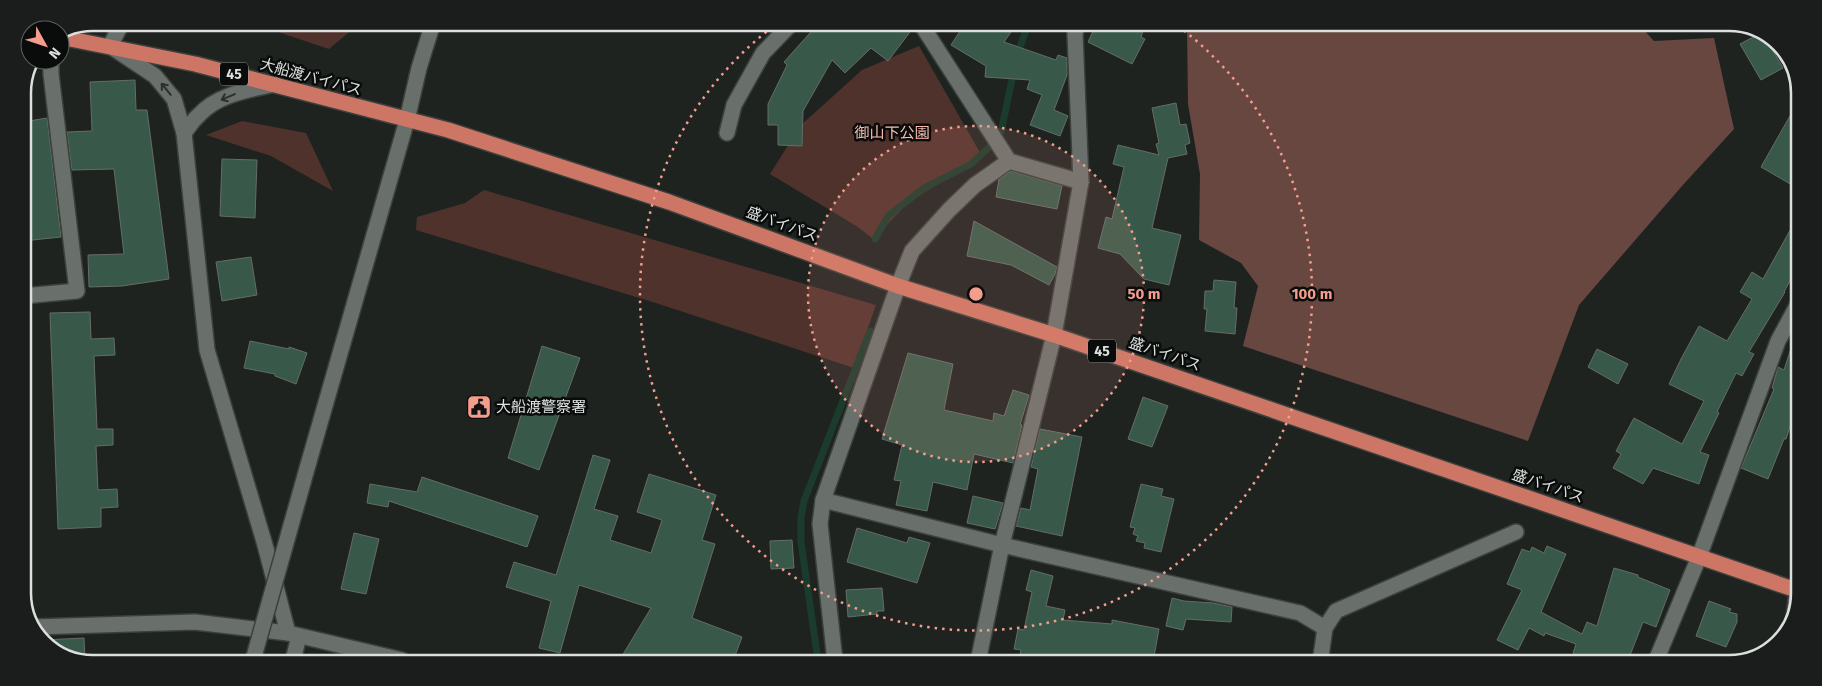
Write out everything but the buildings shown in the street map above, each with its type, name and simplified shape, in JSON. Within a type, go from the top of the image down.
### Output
[{"type":"highway","name":"大船渡バイパス","points":[[70,39],[195,64],[407,120]]},
{"type":"highway","name":"盛バイパス","points":[[407,120],[448,130],[669,202],[898,286],[1054,335],[1791,588]]},
{"type":"street","points":[[118,31],[110,46],[155,76],[174,99],[184,133],[207,350],[293,634],[293,655]]},
{"type":"street","points":[[254,655],[407,120],[430,31]]},
{"type":"street","points":[[727,134],[734,105],[764,53],[784,31]]},
{"type":"street","points":[[925,31],[1006,157],[1081,182]]},
{"type":"street","points":[[979,655],[1002,545],[1054,335],[1081,182],[1076,31]]},
{"type":"street","points":[[31,295],[76,291],[51,70]]},
{"type":"street","points":[[184,133],[200,113],[216,102],[234,94],[274,84]]},
{"type":"street","points":[[834,655],[820,524],[823,500],[912,251],[949,210],[1006,157]]},
{"type":"street","points":[[1658,655],[1699,557],[1778,341],[1791,317]]},
{"type":"street","points":[[823,500],[1002,545],[1300,613],[1325,628]]},
{"type":"street","points":[[1321,655],[1325,628],[1336,611],[1516,532]]},
{"type":"street","points":[[42,627],[195,622],[293,634],[381,655]]},
{"type":"green space","points":[[275,31],[350,31],[329,49]]},
{"type":"green space","name":"御山下公園","points":[[919,46],[982,156],[909,202],[873,239],[858,227],[770,174],[801,125],[862,70]]},
{"type":"green space","points":[[242,121],[306,133],[333,191],[271,156],[206,135]]},
{"type":"green space","points":[[484,190],[876,305],[854,368],[659,304],[416,230],[417,217],[465,203]]},
{"type":"shaded area","points":[[1187,31],[1645,31],[1654,41],[1714,38],[1734,129],[1579,305],[1528,441],[1243,346],[1258,286],[1241,263],[1199,240],[1200,174],[1188,104]]},
{"type":"waterway","points":[[1017,55],[1026,31]]},
{"type":"waterway","points":[[875,239],[888,216],[924,188],[971,164],[997,140],[1001,132],[1014,70]]},
{"type":"waterway","points":[[817,655],[801,542],[801,517],[804,501],[870,331]]},
{"type":"place","name":"大船渡警察署","points":[[479,407]]}]
